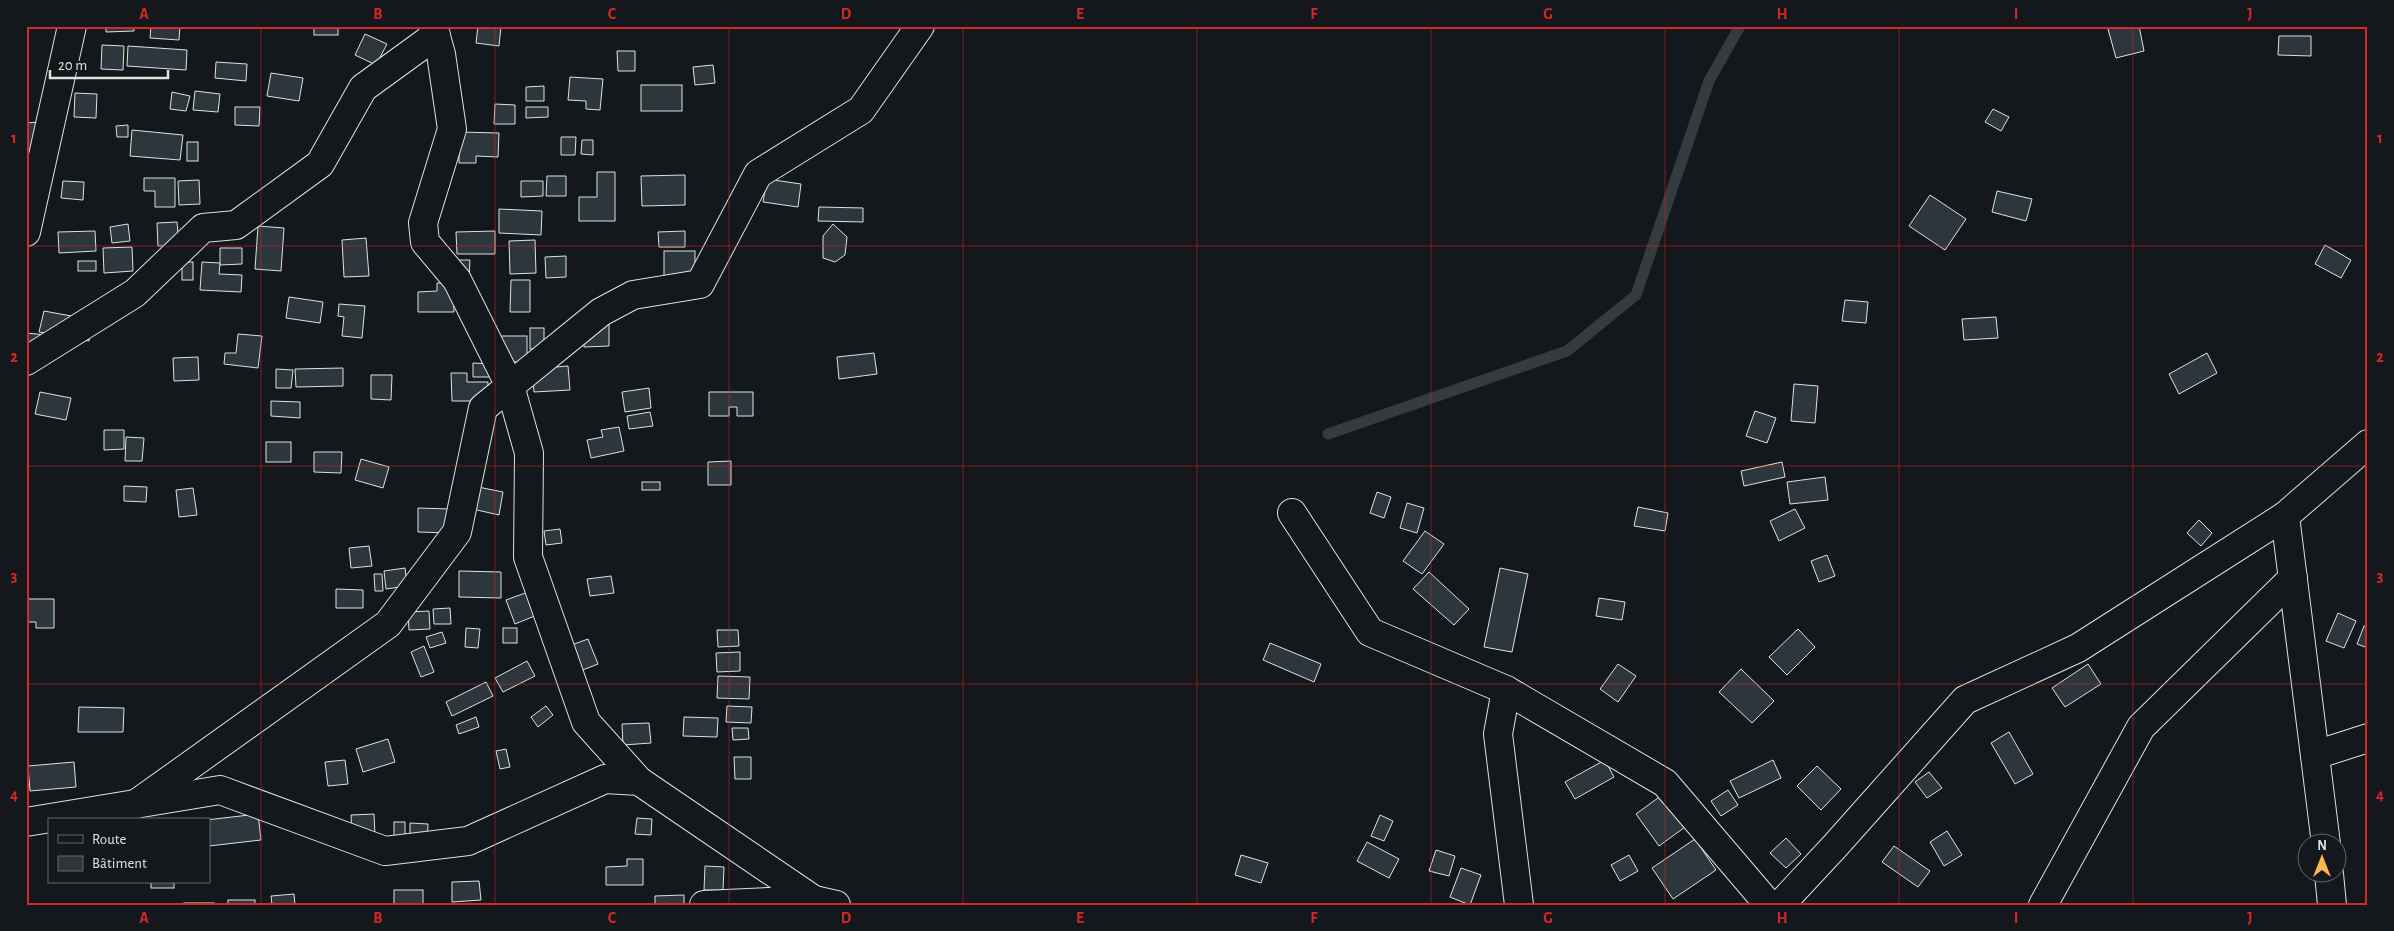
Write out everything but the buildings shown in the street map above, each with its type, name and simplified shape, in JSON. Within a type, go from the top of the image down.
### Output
[{"type":"street","points":[[26,232],[37,140],[72,26]]},
{"type":"street","points":[[136,804],[388,624],[457,532],[483,408],[601,312],[633,295],[700,284],[758,174],[861,110],[920,26]]},
{"type":"street","points":[[26,361],[135,293],[203,228],[236,225],[320,164],[363,88],[434,31],[441,54],[452,130],[423,223],[425,242],[457,280],[510,386],[529,453],[528,557],[586,722],[639,781],[825,902]]},
{"type":"street","points":[[1780,905],[1965,700],[2078,648],[2285,516],[2368,444]]},
{"type":"street","points":[[1292,512],[1370,632],[1506,690],[1665,783],[1769,905]]},
{"type":"street","points":[[2285,516],[2325,834]]},
{"type":"street","points":[[2043,905],[2141,727],[2293,578]]},
{"type":"street","points":[[1506,690],[1498,734],[1519,905]]},
{"type":"street","points":[[2314,754],[2368,738]]},
{"type":"street","points":[[50,818],[220,790],[385,851],[468,841],[605,779],[639,781]]},
{"type":"street","points":[[26,822],[48,818]]},
{"type":"street","points":[[2330,884],[2332,905]]},
{"type":"street","points":[[704,905],[825,902]]},
{"type":"waterway","points":[[1328,434],[1567,351],[1636,295],[1709,81],[1740,26]]}]
